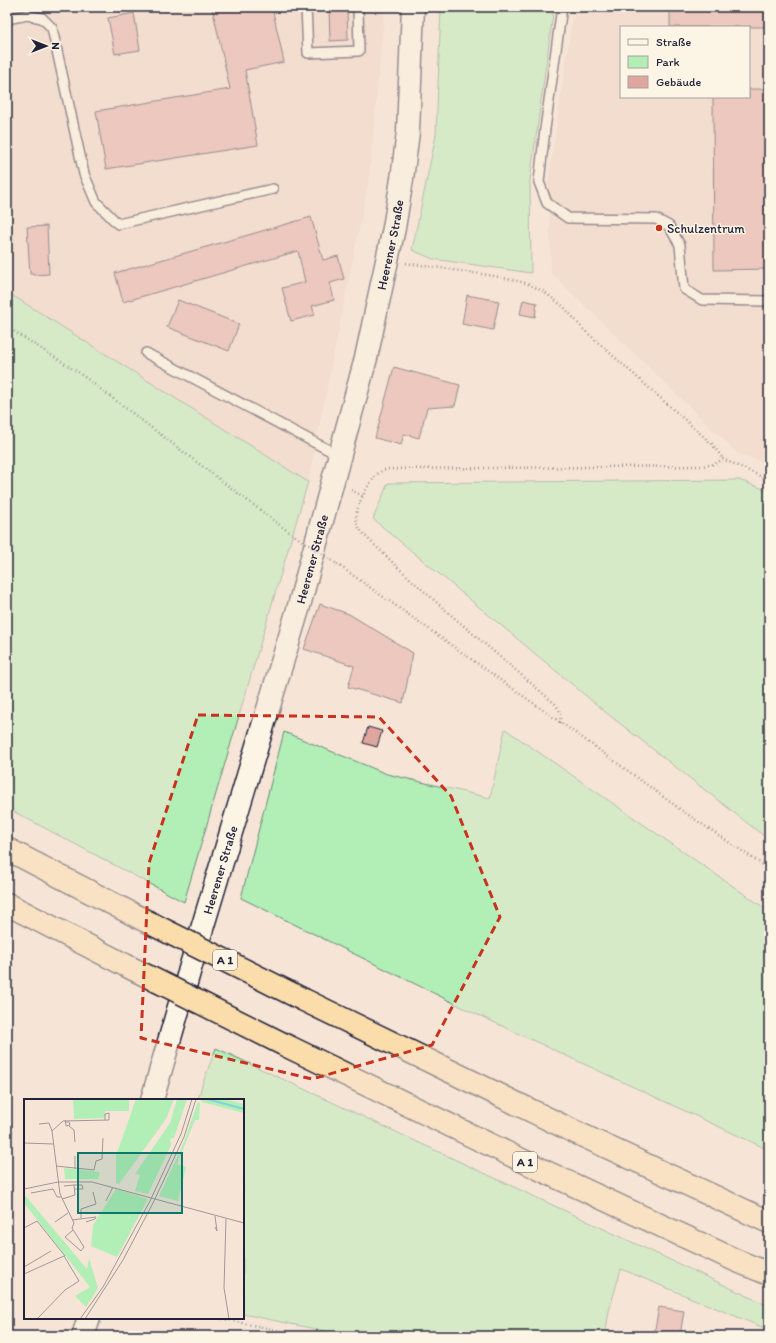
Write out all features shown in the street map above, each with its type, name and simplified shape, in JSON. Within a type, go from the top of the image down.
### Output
[{"type":"highway","name":"A 1","points":[[7,849],[304,1000],[575,1132],[769,1222]]},
{"type":"highway","name":"A 1","points":[[7,904],[283,1044],[548,1173],[728,1257],[769,1274]]},
{"type":"main road","name":"Heerener Straße","points":[[152,1099],[299,606],[366,358],[387,260],[402,179],[408,132],[413,7]]},
{"type":"main road","points":[[83,1336],[89,1319]]},
{"type":"lane","points":[[306,7],[308,53],[359,51],[358,7]]},
{"type":"lane","points":[[562,7],[539,182],[547,203],[568,218],[656,219],[669,226],[680,245],[684,290],[702,300],[769,301]]},
{"type":"lane","points":[[7,19],[27,15],[42,18],[52,28],[84,174],[96,202],[118,224],[273,189]]},
{"type":"lane","points":[[146,353],[340,456]]},
{"type":"path","points":[[387,260],[502,278],[526,283],[543,291],[564,307],[583,329],[712,444],[723,459],[769,480]]},
{"type":"path","points":[[7,327],[78,372],[285,529],[684,812],[769,869]]},
{"type":"path","points":[[560,723],[560,710],[555,704],[419,586],[364,534],[358,524],[356,513],[371,481],[379,472],[387,469],[702,466],[715,464],[723,459]]},
{"type":"path","points":[[223,1319],[306,1336]]},
{"type":"highlighted area","points":[[198,715],[379,717],[451,796],[500,917],[432,1045],[312,1079],[141,1038],[149,863]]},
{"type":"shaded area","points":[[7,7],[385,7],[369,180],[308,482],[7,292]]},
{"type":"shaded area","name":"Schulzentrum","points":[[574,7],[769,7],[769,464],[738,454],[551,273],[548,182]]},
{"type":"green space","points":[[441,7],[554,7],[530,180],[531,273],[433,259],[412,250],[436,135]]},
{"type":"green space","points":[[7,292],[308,482],[184,902],[7,808]]},
{"type":"green space","points":[[739,480],[769,491],[769,840],[609,715],[373,519],[388,483]]},
{"type":"green space","points":[[505,729],[769,911],[769,1150],[474,1013],[241,898],[284,732],[387,774],[490,798]]},
{"type":"green space","points":[[216,1048],[769,1306],[769,1330],[621,1269],[609,1311],[605,1336],[349,1336],[244,1314],[244,1099],[198,1099]]},
{"type":"building","points":[[212,7],[272,7],[284,62],[245,70],[258,145],[106,169],[96,111],[230,89]]},
{"type":"building","points":[[329,7],[347,7],[348,40],[330,41]]},
{"type":"building","points":[[670,7],[769,7],[769,27],[670,26]]},
{"type":"building","points":[[134,13],[140,50],[115,54],[108,18]]},
{"type":"building","points":[[750,89],[769,89],[769,269],[714,270],[713,98],[750,98]]},
{"type":"building","points":[[311,217],[323,260],[338,256],[344,279],[330,283],[334,300],[312,306],[315,315],[291,321],[282,288],[305,282],[298,251],[123,302],[115,273]]},
{"type":"building","points":[[47,226],[49,274],[30,274],[27,227]]},
{"type":"building","points":[[467,295],[499,301],[493,330],[462,324]]},
{"type":"building","points":[[178,300],[239,324],[229,351],[167,327]]},
{"type":"building","points":[[523,300],[537,303],[535,317],[520,314]]},
{"type":"building","points":[[394,367],[460,385],[455,406],[427,408],[419,438],[404,434],[401,445],[375,438]]},
{"type":"building","points":[[320,604],[349,614],[413,653],[403,703],[348,687],[354,666],[304,649]]},
{"type":"building","points":[[368,727],[382,731],[377,747],[363,743]]},
{"type":"building","points":[[659,1307],[684,1311],[680,1336],[664,1336],[654,1334]]},
{"type":"place","name":"Schulzentrum","points":[[659,228]]}]
